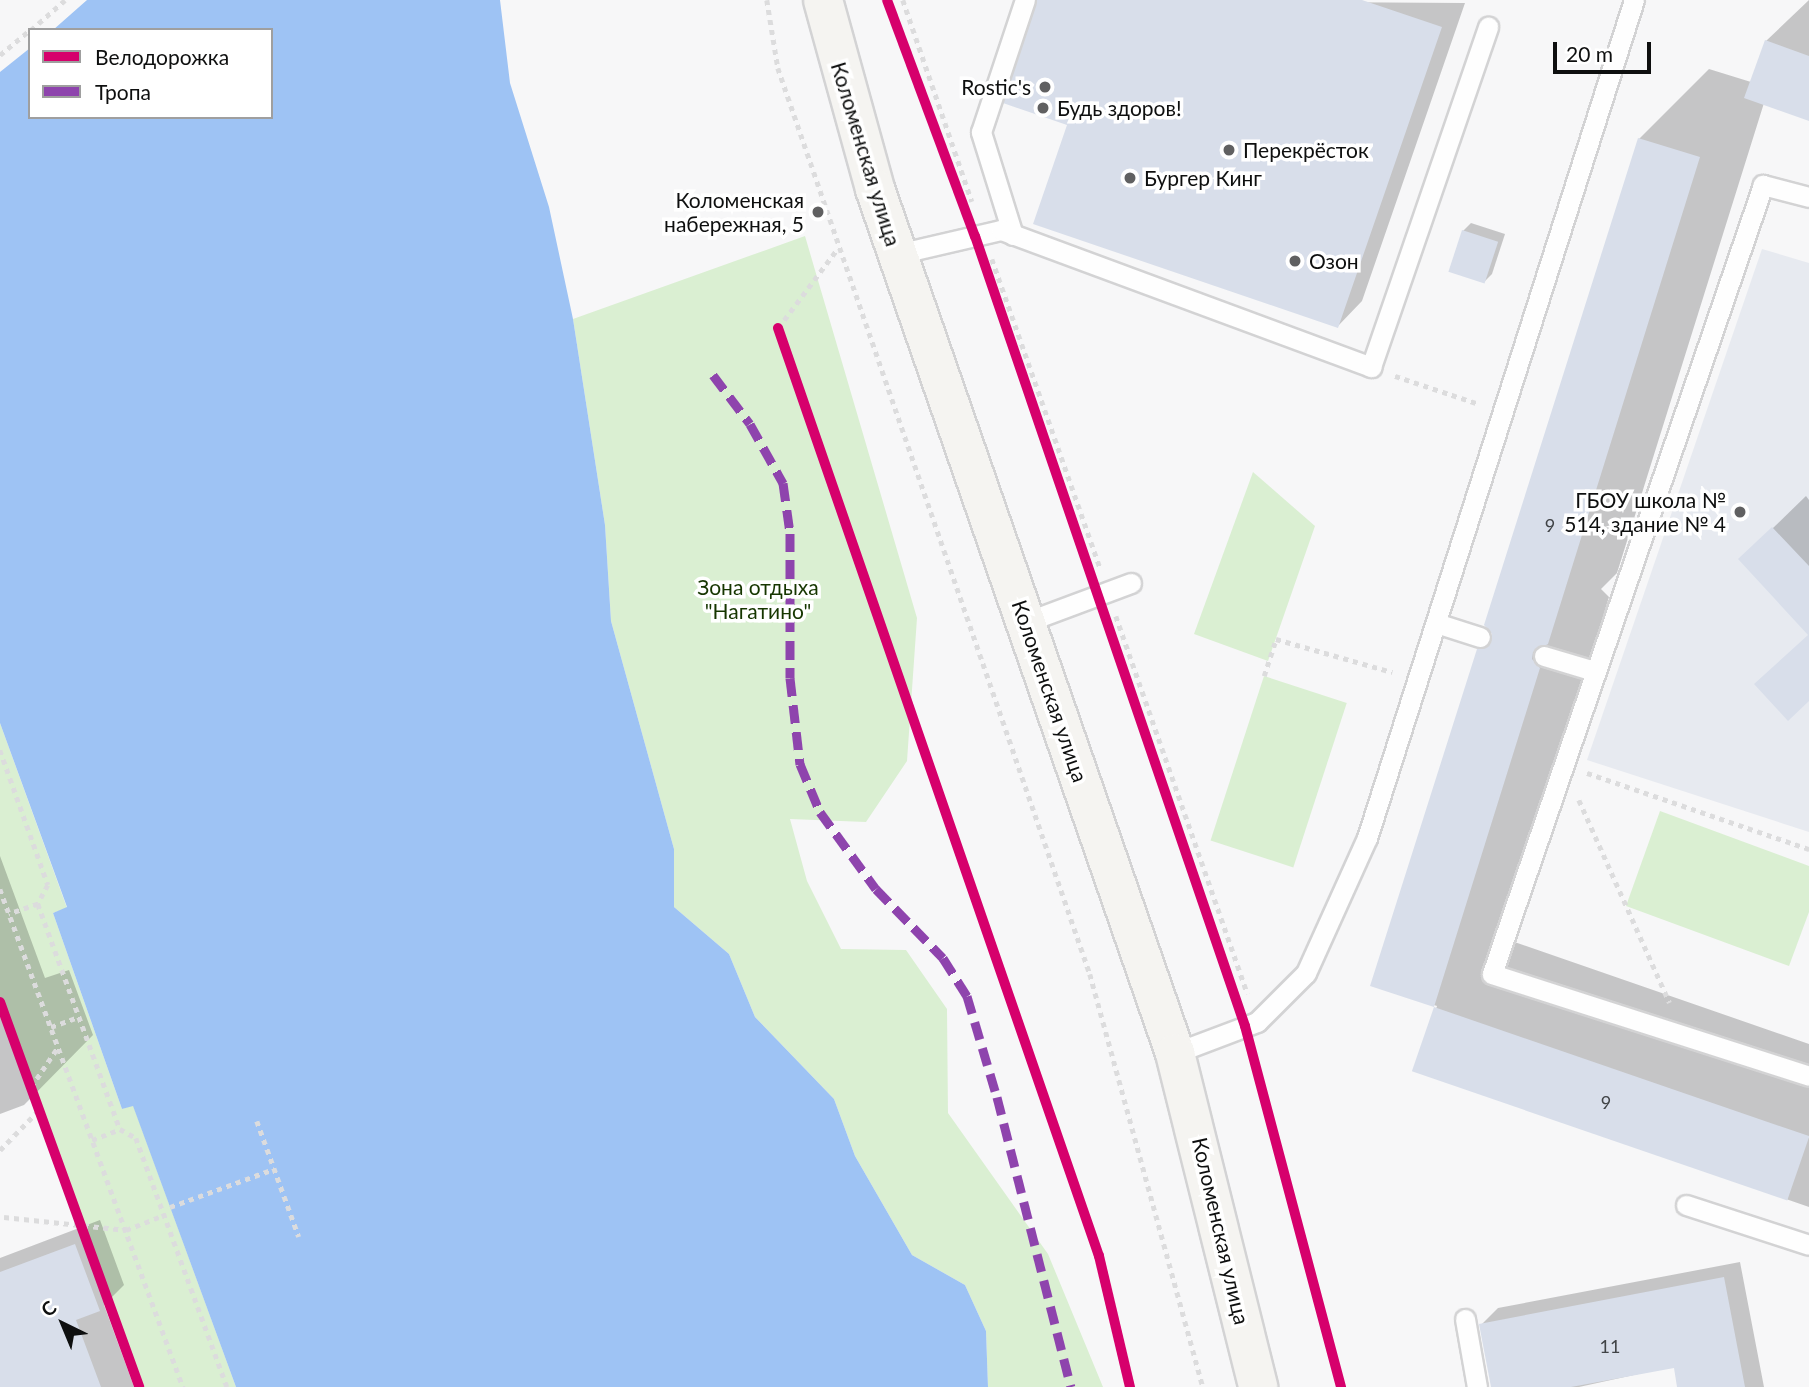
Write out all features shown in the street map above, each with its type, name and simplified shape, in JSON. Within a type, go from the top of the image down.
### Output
[{"type":"street","name":"Коломенская улица","points":[[823,0],[834,52],[897,254],[1175,1053],[1258,1387]]},
{"type":"lane","points":[[1013,235],[981,132],[1025,0]]},
{"type":"lane","points":[[1175,1053],[1251,1024],[1306,973],[1367,838],[1634,0]]},
{"type":"lane","points":[[897,254],[1000,230],[1371,367],[1488,27]]},
{"type":"lane","points":[[1809,198],[1763,185],[1492,974],[1809,1076]]},
{"type":"lane","points":[[1026,622],[1131,583]]},
{"type":"lane","points":[[1436,623],[1480,638]]},
{"type":"lane","points":[[1544,656],[1594,671]]},
{"type":"lane","points":[[1686,1205],[1809,1245]]},
{"type":"lane","points":[[1465,1319],[1477,1387]]},
{"type":"path","points":[[32,28],[65,0]]},
{"type":"path","points":[[767,0],[778,68],[1090,974],[1203,1387]]},
{"type":"path","points":[[903,0],[979,235],[1251,1024]]},
{"type":"path","points":[[0,55],[28,32]]},
{"type":"path","points":[[913,71],[979,235]]},
{"type":"path","points":[[783,341],[778,328],[838,248]]},
{"type":"path","points":[[1371,367],[1503,412]]},
{"type":"path","points":[[1264,676],[1276,639],[1418,680]]},
{"type":"path","points":[[0,750],[48,885],[37,904],[9,914]]},
{"type":"path","points":[[1563,765],[1809,849]]},
{"type":"path","points":[[1563,765],[1684,1036]]},
{"type":"path","points":[[0,889],[183,1387]]},
{"type":"path","points":[[37,904],[120,1129],[136,1138],[227,1386],[219,1387]]},
{"type":"path","points":[[51,1027],[79,1017]]},
{"type":"path","points":[[31,1087],[58,1047]]},
{"type":"path","points":[[26,1075],[44,1122]]},
{"type":"path","points":[[0,1150],[39,1110]]},
{"type":"path","points":[[257,1121],[299,1237]]},
{"type":"path","points":[[92,1140],[120,1129]]},
{"type":"path","points":[[170,1207],[274,1169]]},
{"type":"path","points":[[76,1212],[85,1238]]},
{"type":"path","points":[[4,1217],[126,1230],[164,1215]]},
{"type":"shaded area","name":"ГБОУ школа № 514, здание № 4","points":[[1762,249],[1809,263],[1809,832],[1587,760]]},
{"type":"green space","name":"Зона отдыха \"Нагатино\"","points":[[805,236],[917,618],[907,761],[866,822],[790,819],[807,881],[841,949],[906,950],[947,1009],[948,1113],[1048,1254],[1103,1387],[988,1387],[986,1331],[965,1285],[912,1255],[855,1156],[834,1099],[755,1017],[729,954],[674,907],[674,849],[611,621],[605,525],[573,319]]},
{"type":"green space","points":[[1253,472],[1315,526],[1268,661],[1194,634]]},
{"type":"green space","points":[[1264,676],[1347,703],[1293,867],[1211,841]]},
{"type":"green space","points":[[0,723],[67,908],[53,913],[122,1109],[133,1105],[236,1387],[136,1387],[0,1013]]},
{"type":"green space","points":[[1660,811],[1809,866],[1809,912],[1789,966],[1626,906]]},
{"type":"water","points":[[0,0],[500,0],[510,83],[549,207],[573,319],[605,525],[611,621],[674,849],[674,907],[729,954],[755,1017],[834,1099],[855,1156],[912,1255],[965,1285],[986,1331],[988,1387],[236,1387],[133,1106],[122,1109],[53,913],[67,907],[0,723]]},
{"type":"pier","points":[[0,0],[87,0],[55,28],[28,28],[28,50],[0,72]]},
{"type":"building","name":"Перекрёсток","points":[[1037,0],[1362,0],[1442,27],[1338,328],[1033,224],[1067,125],[1003,103]]},
{"type":"building","points":[[1765,40],[1809,56],[1809,121],[1744,98]]},
{"type":"building","points":[[1638,138],[1700,157],[1548,644],[1533,652],[1532,659],[1540,668],[1434,1007],[1370,986],[1477,649],[1491,641],[1492,634],[1484,625]]},
{"type":"building","points":[[1462,230],[1498,242],[1485,284],[1448,272]]},
{"type":"building","points":[[1772,527],[1809,566],[1809,701],[1788,721],[1754,684],[1808,635],[1738,559]]},
{"type":"building","points":[[1434,1007],[1809,1136],[1787,1201],[1412,1071]]},
{"type":"building","points":[[75,1244],[100,1311],[76,1320],[101,1387],[0,1387],[0,1272]]},
{"type":"building","points":[[1724,1277],[1745,1387],[1677,1387],[1674,1368],[1571,1387],[1491,1387],[1479,1324]]},
{"type":"marked path","points":[[713,375],[750,424],[783,483],[790,533],[790,678],[800,764],[820,812],[876,889],[943,958],[967,996],[997,1097],[1071,1387]]},
{"type":"cycle path","points":[[887,0],[975,236],[1245,1026],[1341,1387]]},
{"type":"cycle path","points":[[778,328],[1099,1256],[1130,1387]]},
{"type":"cycle path","points":[[0,1002],[139,1387]]},
{"type":"place","name":"Rostic's","points":[[1045,87]]},
{"type":"place","name":"Будь здоров!","points":[[1043,108]]},
{"type":"place","name":"Перекрёсток","points":[[1229,150]]},
{"type":"place","name":"Бургер Кинг","points":[[1130,178]]},
{"type":"place","name":"Коломенская набережная, 5","points":[[818,212]]},
{"type":"place","name":"Озон","points":[[1295,261]]},
{"type":"place","name":"ГБОУ школа № 514, здание № 4","points":[[1740,512]]}]
